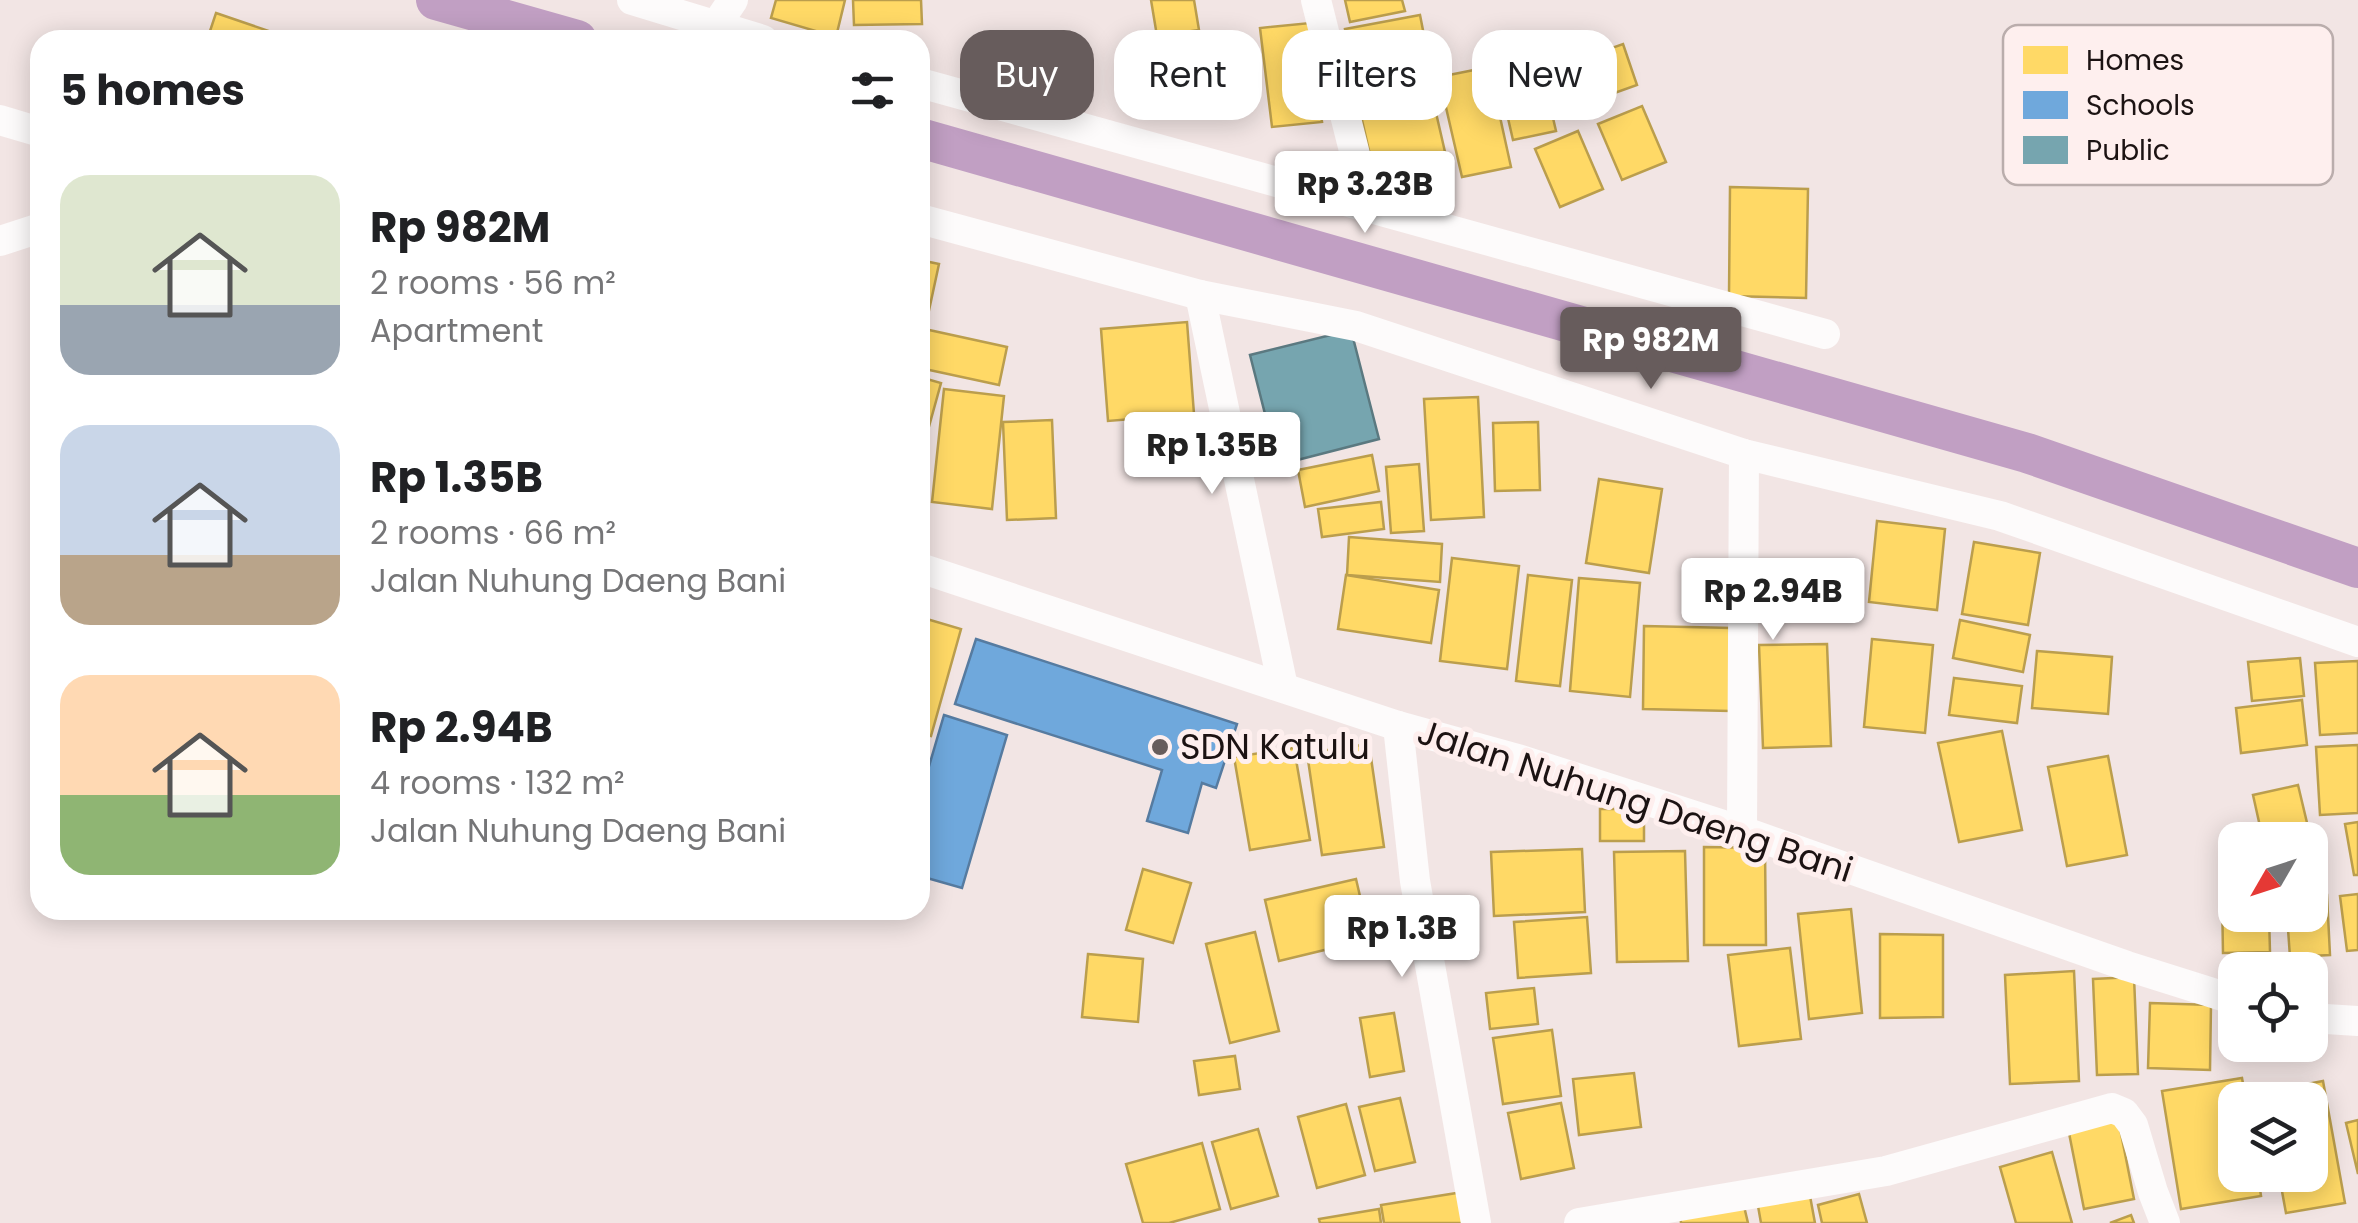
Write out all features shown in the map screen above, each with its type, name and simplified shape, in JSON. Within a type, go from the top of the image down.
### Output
[{"type":"street","points":[[632,0],[704,30]]},
{"type":"street","points":[[713,30],[733,0]]},
{"type":"street","points":[[1316,0],[1368,206]]},
{"type":"street","points":[[930,86],[1826,334]]},
{"type":"street","points":[[0,120],[30,129]]},
{"type":"street","points":[[930,222],[1200,294],[1356,326],[1744,454],[2000,516],[2358,642]]},
{"type":"street","points":[[0,241],[30,231]]},
{"type":"street","points":[[1200,294],[1283,686]]},
{"type":"street","points":[[1742,831],[1744,454]]},
{"type":"street","name":"Jalan Nuhung Daeng Bani","points":[[930,571],[1398,726],[1521,760],[1742,831],[2218,995]]},
{"type":"street","points":[[1398,726],[1415,881],[1476,1223]]},
{"type":"street","points":[[2328,1020],[2358,1022]]},
{"type":"street","points":[[1578,1223],[1886,1171],[2112,1108],[2124,1113],[2133,1125],[2165,1223]]},
{"type":"building: Homes","points":[[776,0],[845,0],[838,30],[812,30],[771,18]]},
{"type":"building: Homes","points":[[853,0],[921,0],[922,24],[854,25]]},
{"type":"building: Homes","points":[[1151,0],[1194,0],[1199,30],[1156,30]]},
{"type":"building: Homes","points":[[1345,0],[1402,0],[1405,11],[1350,22]]},
{"type":"building: Homes","points":[[216,13],[266,30],[210,30]]},
{"type":"building: Homes","points":[[1420,15],[1423,30],[1345,30]]},
{"type":"building: Homes","points":[[1310,23],[1311,30],[1282,30],[1282,120],[1322,122],[1272,127],[1260,28]]},
{"type":"building: Homes","points":[[1623,44],[1637,85],[1617,92],[1617,46]]},
{"type":"building: Homes","points":[[1472,70],[1472,120],[1501,120],[1511,167],[1462,177],[1449,120],[1452,120],[1452,74]]},
{"type":"building: Homes","points":[[1642,106],[1666,162],[1622,180],[1598,124],[1617,120],[1617,116]]},
{"type":"building: Homes","points":[[1362,120],[1438,120],[1448,165],[1376,181]]},
{"type":"building: Homes","points":[[1508,120],[1553,120],[1556,131],[1513,140]]},
{"type":"building: Homes","points":[[1578,131],[1603,189],[1560,207],[1535,149]]},
{"type":"building: Homes","points":[[1730,187],[1808,189],[1806,298],[1729,296]]},
{"type":"building: Homes","points":[[930,262],[939,264],[930,306]]},
{"type":"building: Homes","points":[[1187,322],[1194,414],[1108,421],[1101,329]]},
{"type":"building: Homes","points":[[930,330],[1007,347],[999,385],[930,370]]},
{"type":"building: Homes","points":[[930,380],[941,383],[930,423]]},
{"type":"building: Homes","points":[[944,389],[1004,396],[992,509],[932,502]]},
{"type":"building: Homes","points":[[1478,397],[1484,517],[1431,520],[1424,399]]},
{"type":"building: Homes","points":[[1052,420],[1056,518],[1007,520],[1003,422]]},
{"type":"building: Homes","points":[[1538,422],[1540,490],[1495,491],[1493,423]]},
{"type":"building: Homes","points":[[1372,455],[1379,491],[1305,507],[1298,470]]},
{"type":"building: Homes","points":[[1419,464],[1424,531],[1391,533],[1386,467]]},
{"type":"building: Homes","points":[[1599,479],[1662,489],[1649,573],[1586,563]]},
{"type":"building: Homes","points":[[1381,502],[1384,529],[1322,537],[1318,509]]},
{"type":"building: Homes","points":[[1877,521],[1945,529],[1937,610],[1869,602]]},
{"type":"building: Homes","points":[[1349,537],[1442,544],[1440,582],[1347,575]]},
{"type":"building: Homes","points":[[1974,542],[2040,553],[2028,625],[1962,614]]},
{"type":"building: Homes","points":[[1452,558],[1519,566],[1507,669],[1440,661]]},
{"type":"building: Homes","points":[[1346,575],[1439,590],[1431,643],[1338,629]]},
{"type":"building: Homes","points":[[1528,575],[1572,580],[1560,686],[1516,681]]},
{"type":"building: Homes","points":[[1579,578],[1640,583],[1630,697],[1570,691]]},
{"type":"building: Homes","points":[[930,620],[961,629],[930,736]]},
{"type":"building: Homes","points":[[1960,620],[2030,635],[2023,672],[1953,658]]},
{"type":"building: Homes","points":[[1644,626],[1732,628],[1730,711],[1643,709]]},
{"type":"building: Homes","points":[[1872,639],[1933,645],[1925,733],[1864,727]]},
{"type":"building: Homes","points":[[1827,644],[1831,746],[1763,748],[1759,645]]},
{"type":"building: Homes","points":[[2037,651],[2112,657],[2108,714],[2032,708]]},
{"type":"building: Homes","points":[[2300,658],[2304,696],[2252,701],[2248,662]]},
{"type":"building: Homes","points":[[2358,661],[2358,733],[2320,735],[2315,663]]},
{"type":"building: Homes","points":[[1954,678],[2022,686],[2017,723],[1949,715]]},
{"type":"building: Homes","points":[[2302,700],[2307,745],[2241,753],[2236,708]]},
{"type":"building: Homes","points":[[2002,731],[2022,830],[1959,842],[1938,743]]},
{"type":"building: Homes","points":[[1369,744],[1384,847],[1322,855],[1307,753]]},
{"type":"building: Homes","points":[[2358,745],[2358,813],[2320,815],[2316,747]]},
{"type":"building: Homes","points":[[1294,748],[1310,840],[1250,850],[1234,757]]},
{"type":"building: Homes","points":[[2108,756],[2127,855],[2067,866],[2048,767]]},
{"type":"building: Homes","points":[[2298,785],[2307,822],[2259,822],[2253,795]]},
{"type":"building: Homes","points":[[1600,809],[1644,809],[1644,841],[1600,841]]},
{"type":"building: Homes","points":[[2358,822],[2358,875],[2354,875],[2345,824]]},
{"type":"building: Homes","points":[[1704,847],[1765,848],[1766,945],[1704,945]]},
{"type":"building: Homes","points":[[1582,849],[1585,912],[1494,916],[1491,852]]},
{"type":"building: Homes","points":[[1685,851],[1688,961],[1617,962],[1614,852]]},
{"type":"building: Homes","points":[[1143,869],[1191,883],[1173,943],[1126,930]]},
{"type":"building: Homes","points":[[1356,879],[1370,939],[1279,961],[1265,900]]},
{"type":"building: Homes","points":[[2358,894],[2358,950],[2347,951],[2340,896]]},
{"type":"building: Homes","points":[[1851,909],[1862,1013],[1809,1019],[1798,914]]},
{"type":"building: Homes","points":[[2328,915],[2330,955],[2290,952],[2288,932],[2328,932]]},
{"type":"building: Homes","points":[[1587,917],[1591,973],[1518,978],[1514,922]]},
{"type":"building: Homes","points":[[1255,932],[1279,1031],[1230,1043],[1206,944]]},
{"type":"building: Homes","points":[[2223,932],[2269,932],[2270,952],[2223,952]]},
{"type":"building: Homes","points":[[1880,934],[1943,935],[1943,1017],[1880,1018]]},
{"type":"building: Homes","points":[[1790,948],[1801,1039],[1739,1046],[1728,955]]},
{"type":"building: Homes","points":[[1088,954],[1143,959],[1138,1022],[1082,1017]]},
{"type":"building: Homes","points":[[2074,971],[2079,1081],[2010,1084],[2005,975]]},
{"type":"building: Homes","points":[[2134,977],[2138,1074],[2097,1075],[2093,979]]},
{"type":"building: Homes","points":[[1534,988],[1538,1024],[1490,1029],[1486,993]]},
{"type":"building: Homes","points":[[2150,1003],[2211,1005],[2210,1070],[2148,1068]]},
{"type":"building: Homes","points":[[1394,1013],[1404,1071],[1370,1077],[1360,1018]]},
{"type":"building: Homes","points":[[1552,1030],[1561,1096],[1503,1104],[1493,1038]]},
{"type":"building: Homes","points":[[1235,1056],[1240,1089],[1199,1095],[1194,1061]]},
{"type":"building: Homes","points":[[1634,1073],[1641,1127],[1579,1135],[1573,1079]]},
{"type":"building: Homes","points":[[2242,1078],[2243,1082],[2218,1082],[2218,1192],[2260,1192],[2261,1196],[2181,1209],[2162,1091]]},
{"type":"building: Homes","points":[[1400,1098],[1415,1162],[1375,1171],[1359,1107]]},
{"type":"building: Homes","points":[[1561,1103],[1574,1168],[1521,1179],[1508,1113]]},
{"type":"building: Homes","points":[[1346,1104],[1365,1175],[1317,1188],[1298,1117]]},
{"type":"building: Homes","points":[[2328,1109],[2345,1203],[2286,1213],[2282,1192],[2328,1192]]},
{"type":"building: Homes","points":[[2118,1118],[2134,1199],[2084,1209],[2068,1128]]},
{"type":"building: Homes","points":[[2358,1120],[2358,1174],[2346,1123]]},
{"type":"building: Homes","points":[[1258,1129],[1278,1196],[1231,1209],[1212,1142]]},
{"type":"building: Homes","points":[[1202,1143],[1220,1209],[1169,1223],[1143,1223],[1126,1164]]},
{"type":"building: Homes","points":[[2052,1152],[2072,1223],[2016,1223],[2000,1167]]},
{"type":"building: Homes","points":[[1463,1192],[1468,1223],[1384,1223],[1381,1205]]},
{"type":"building: Homes","points":[[1859,1194],[1867,1223],[1822,1223],[1818,1205]]},
{"type":"building: Homes","points":[[1810,1196],[1815,1223],[1761,1223],[1758,1206]]},
{"type":"building: Homes","points":[[1743,1202],[1748,1223],[1681,1223],[1680,1214]]},
{"type":"building: Homes","points":[[1379,1209],[1381,1223],[1320,1223],[1319,1219]]},
{"type":"building: Homes","points":[[2131,1215],[2134,1223],[2110,1223]]},
{"type":"building: Schools","name":"SDN Katulu","points":[[976,639],[1237,724],[1216,788],[1202,783],[1188,833],[1147,821],[1162,770],[955,704]]},
{"type":"building: Schools","points":[[944,715],[1007,735],[962,888],[930,879],[930,763]]},
{"type":"building: Public","points":[[1351,330],[1379,439],[1278,465],[1250,355]]},
{"type":"waterway","points":[[436,0],[542,30]]},
{"type":"waterway","points":[[930,141],[2027,453],[2358,568]]},
{"type":"place","name":"SDN Katulu","points":[[1160,747]]}]
